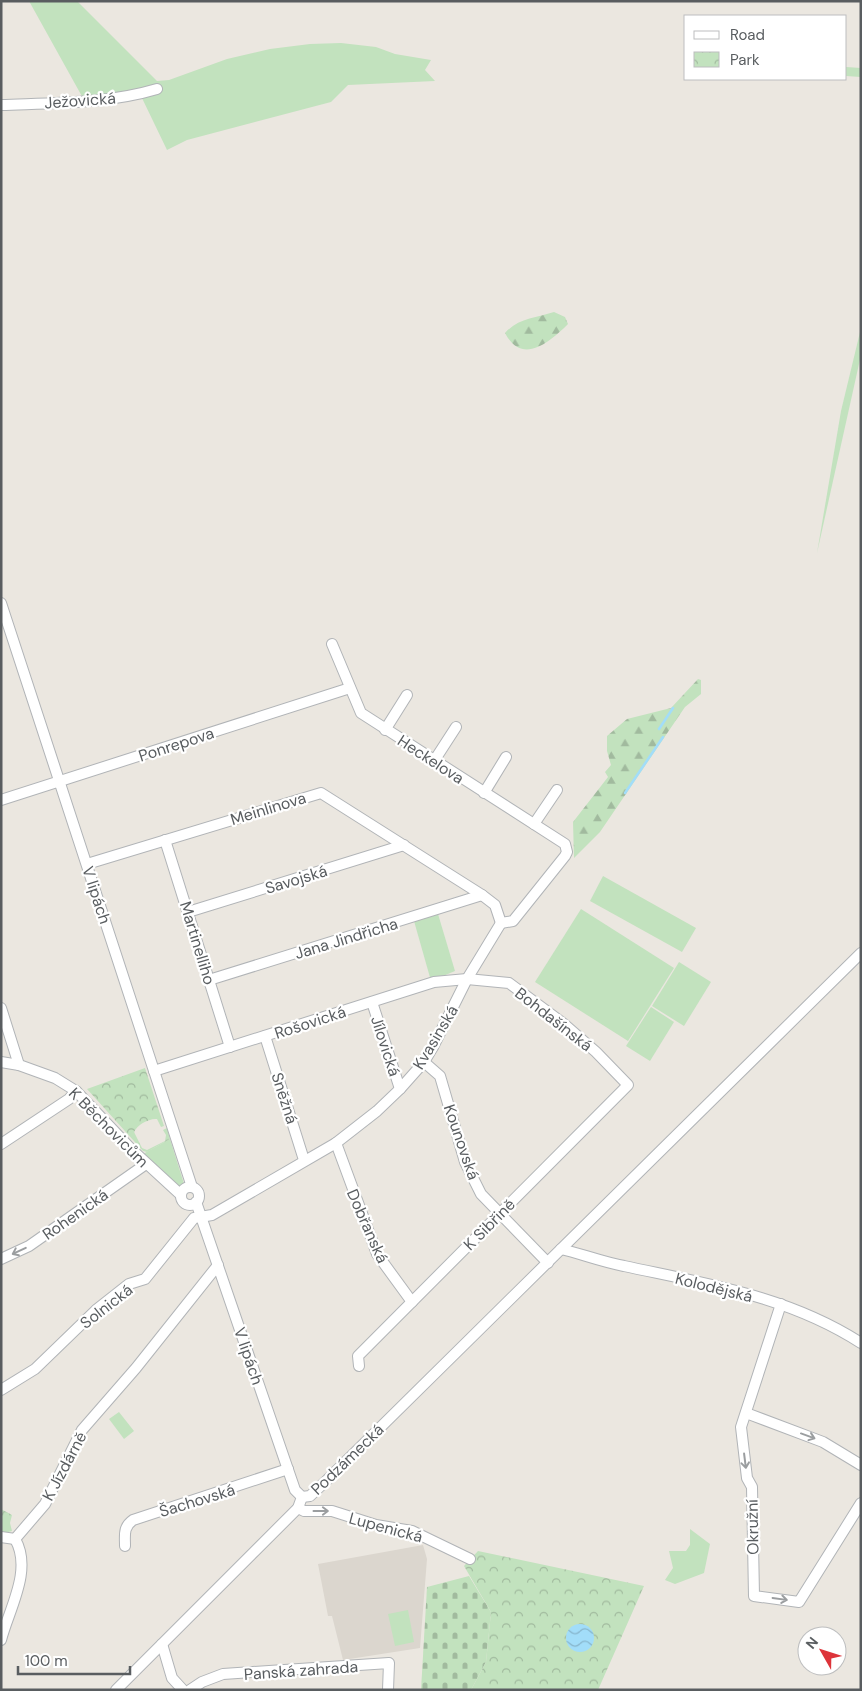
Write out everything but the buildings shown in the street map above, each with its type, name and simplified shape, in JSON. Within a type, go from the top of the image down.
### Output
[{"type":"street","name":"Ježovická","points":[[1,105],[80,102],[135,96],[157,89]]},
{"type":"street","name":"V lipách","points":[[1,604],[192,1187]]},
{"type":"street","name":"Heckelova","points":[[332,644],[361,713],[565,844],[567,852],[565,856],[534,897],[513,921],[501,922]]},
{"type":"street","name":"Ponrepova","points":[[1,800],[350,688]]},
{"type":"street","points":[[385,730],[407,695]]},
{"type":"street","points":[[434,761],[456,727]]},
{"type":"street","points":[[484,792],[506,757]]},
{"type":"street","points":[[534,824],[556,790]]},
{"type":"street","name":"Meinlinova","points":[[86,864],[317,793],[326,795],[482,895],[495,905],[501,922]]},
{"type":"street","name":"Martinelliho","points":[[165,840],[230,1047]]},
{"type":"street","name":"Savojská","points":[[188,912],[404,845]]},
{"type":"street","name":"Jana Jindřicha","points":[[209,980],[482,895]]},
{"type":"street","name":"Kvasinská","points":[[201,1215],[212,1215],[336,1143],[377,1111],[400,1090],[424,1062],[467,979],[501,922]]},
{"type":"street","name":"Podzámecká","points":[[116,1690],[298,1508],[302,1497],[310,1496],[327,1480],[861,953]]},
{"type":"street","name":"Rošovická","points":[[154,1071],[438,981],[467,979]]},
{"type":"street","name":"Bohdašínská","points":[[467,979],[489,979],[509,983],[584,1040],[628,1085]]},
{"type":"street","name":"Jílovická","points":[[372,1002],[400,1090]]},
{"type":"street","points":[[1,1008],[19,1065]]},
{"type":"street","name":"Sněžná","points":[[265,1036],[304,1160]]},
{"type":"street","name":"K Běchovicům","points":[[1,1062],[19,1065],[55,1078],[76,1091],[146,1164],[181,1195]]},
{"type":"street","name":"Kounovská","points":[[424,1062],[440,1076],[465,1162],[481,1194],[548,1263]]},
{"type":"street","name":"K Sibřině","points":[[359,1366],[358,1356],[628,1085]]},
{"type":"street","points":[[1,1144],[69,1099],[76,1091]]},
{"type":"street","name":"Dobřanská","points":[[336,1143],[352,1193],[377,1254],[412,1302]]},
{"type":"street","name":"Rohenická","points":[[1,1259],[29,1246],[146,1164]]},
{"type":"street","points":[[192,1187],[198,1192],[194,1203],[183,1202],[181,1195],[184,1188],[192,1187]]},
{"type":"street","name":"V lipách","points":[[194,1203],[201,1215],[295,1490],[302,1497]]},
{"type":"street","name":"Solnická","points":[[1,1390],[35,1369],[103,1304],[129,1284],[145,1279],[188,1224],[194,1218],[201,1215]]},
{"type":"street","name":"Kolodějská","points":[[561,1249],[609,1263],[738,1291],[781,1304],[830,1324],[861,1343]]},
{"type":"street","name":"K Jízdárně","points":[[15,1539],[45,1504],[56,1487],[82,1430],[136,1368],[218,1265]]},
{"type":"street","name":"Okružní","points":[[781,1304],[741,1427],[747,1478],[752,1487],[754,1596],[800,1602],[861,1503]]},
{"type":"street","points":[[746,1413],[823,1442],[861,1465]]},
{"type":"street","name":"Šachovská","points":[[125,1546],[125,1530],[133,1520],[288,1469]]},
{"type":"street","name":"Lupenická","points":[[298,1508],[304,1511],[332,1511],[344,1516],[412,1531],[470,1559]]},
{"type":"street","points":[[1,1537],[15,1539],[20,1548],[21,1575],[1,1640]]},
{"type":"street","points":[[162,1644],[172,1678],[182,1690]]},
{"type":"street","name":"Panská zahrada","points":[[190,1690],[202,1682],[223,1674],[389,1663],[388,1690]]},
{"type":"shaded area","points":[[423,1545],[427,1559],[420,1648],[343,1660],[332,1616],[328,1616],[318,1564]]},
{"type":"green space","points":[[29,1],[77,1],[157,81],[169,80],[227,59],[270,49],[310,44],[341,43],[376,47],[395,54],[431,60],[425,70],[435,81],[348,85],[331,102],[187,140],[167,150],[141,96],[84,100]]},
{"type":"green space","points":[[847,67],[861,68],[861,77],[847,76]]},
{"type":"green space","points":[[554,312],[565,317],[568,324],[553,338],[536,348],[519,348],[512,343],[505,333],[521,321]]},
{"type":"green space","points":[[861,328],[861,355],[817,553],[841,411]]},
{"type":"green space","points":[[698,679],[701,680],[701,694],[685,707],[600,832],[574,858],[573,822],[608,777],[605,772],[611,765],[607,751],[607,736],[627,719],[671,708]]},
{"type":"green space","points":[[603,876],[696,928],[682,952],[590,901]]},
{"type":"green space","points":[[581,909],[674,968],[628,1041],[535,982]]},
{"type":"green space","points":[[438,914],[455,971],[431,981],[414,921]]},
{"type":"green space","points":[[679,962],[711,982],[684,1026],[652,1006]]},
{"type":"green space","points":[[651,1007],[674,1022],[650,1061],[626,1046]]},
{"type":"green space","points":[[145,1068],[164,1126],[161,1127],[157,1119],[150,1120],[140,1125],[134,1132],[142,1148],[147,1150],[165,1141],[166,1135],[163,1130],[167,1128],[170,1139],[147,1152],[143,1151],[87,1089]]},
{"type":"green space","points":[[170,1139],[185,1187],[181,1189],[143,1154]]},
{"type":"green space","points":[[119,1412],[134,1431],[124,1439],[109,1419]]},
{"type":"green space","points":[[1,1509],[12,1515],[10,1523],[12,1531],[1,1534]]},
{"type":"green space","points":[[690,1529],[710,1544],[704,1573],[675,1584],[665,1580],[673,1568],[669,1551],[686,1551],[690,1545]]},
{"type":"green space","points":[[478,1551],[644,1586],[598,1690],[471,1690],[486,1662],[491,1612],[464,1566]]},
{"type":"green space","points":[[469,1576],[491,1612],[486,1662],[471,1690],[421,1690],[427,1587]]},
{"type":"green space","points":[[408,1610],[414,1642],[395,1646],[388,1614]]},
{"type":"water","points":[[580,1624],[590,1628],[594,1638],[590,1648],[580,1652],[570,1648],[566,1638],[570,1628]]},
{"type":"waterway","points":[[659,729],[673,708]]},
{"type":"waterway","points":[[625,793],[663,737]]}]
